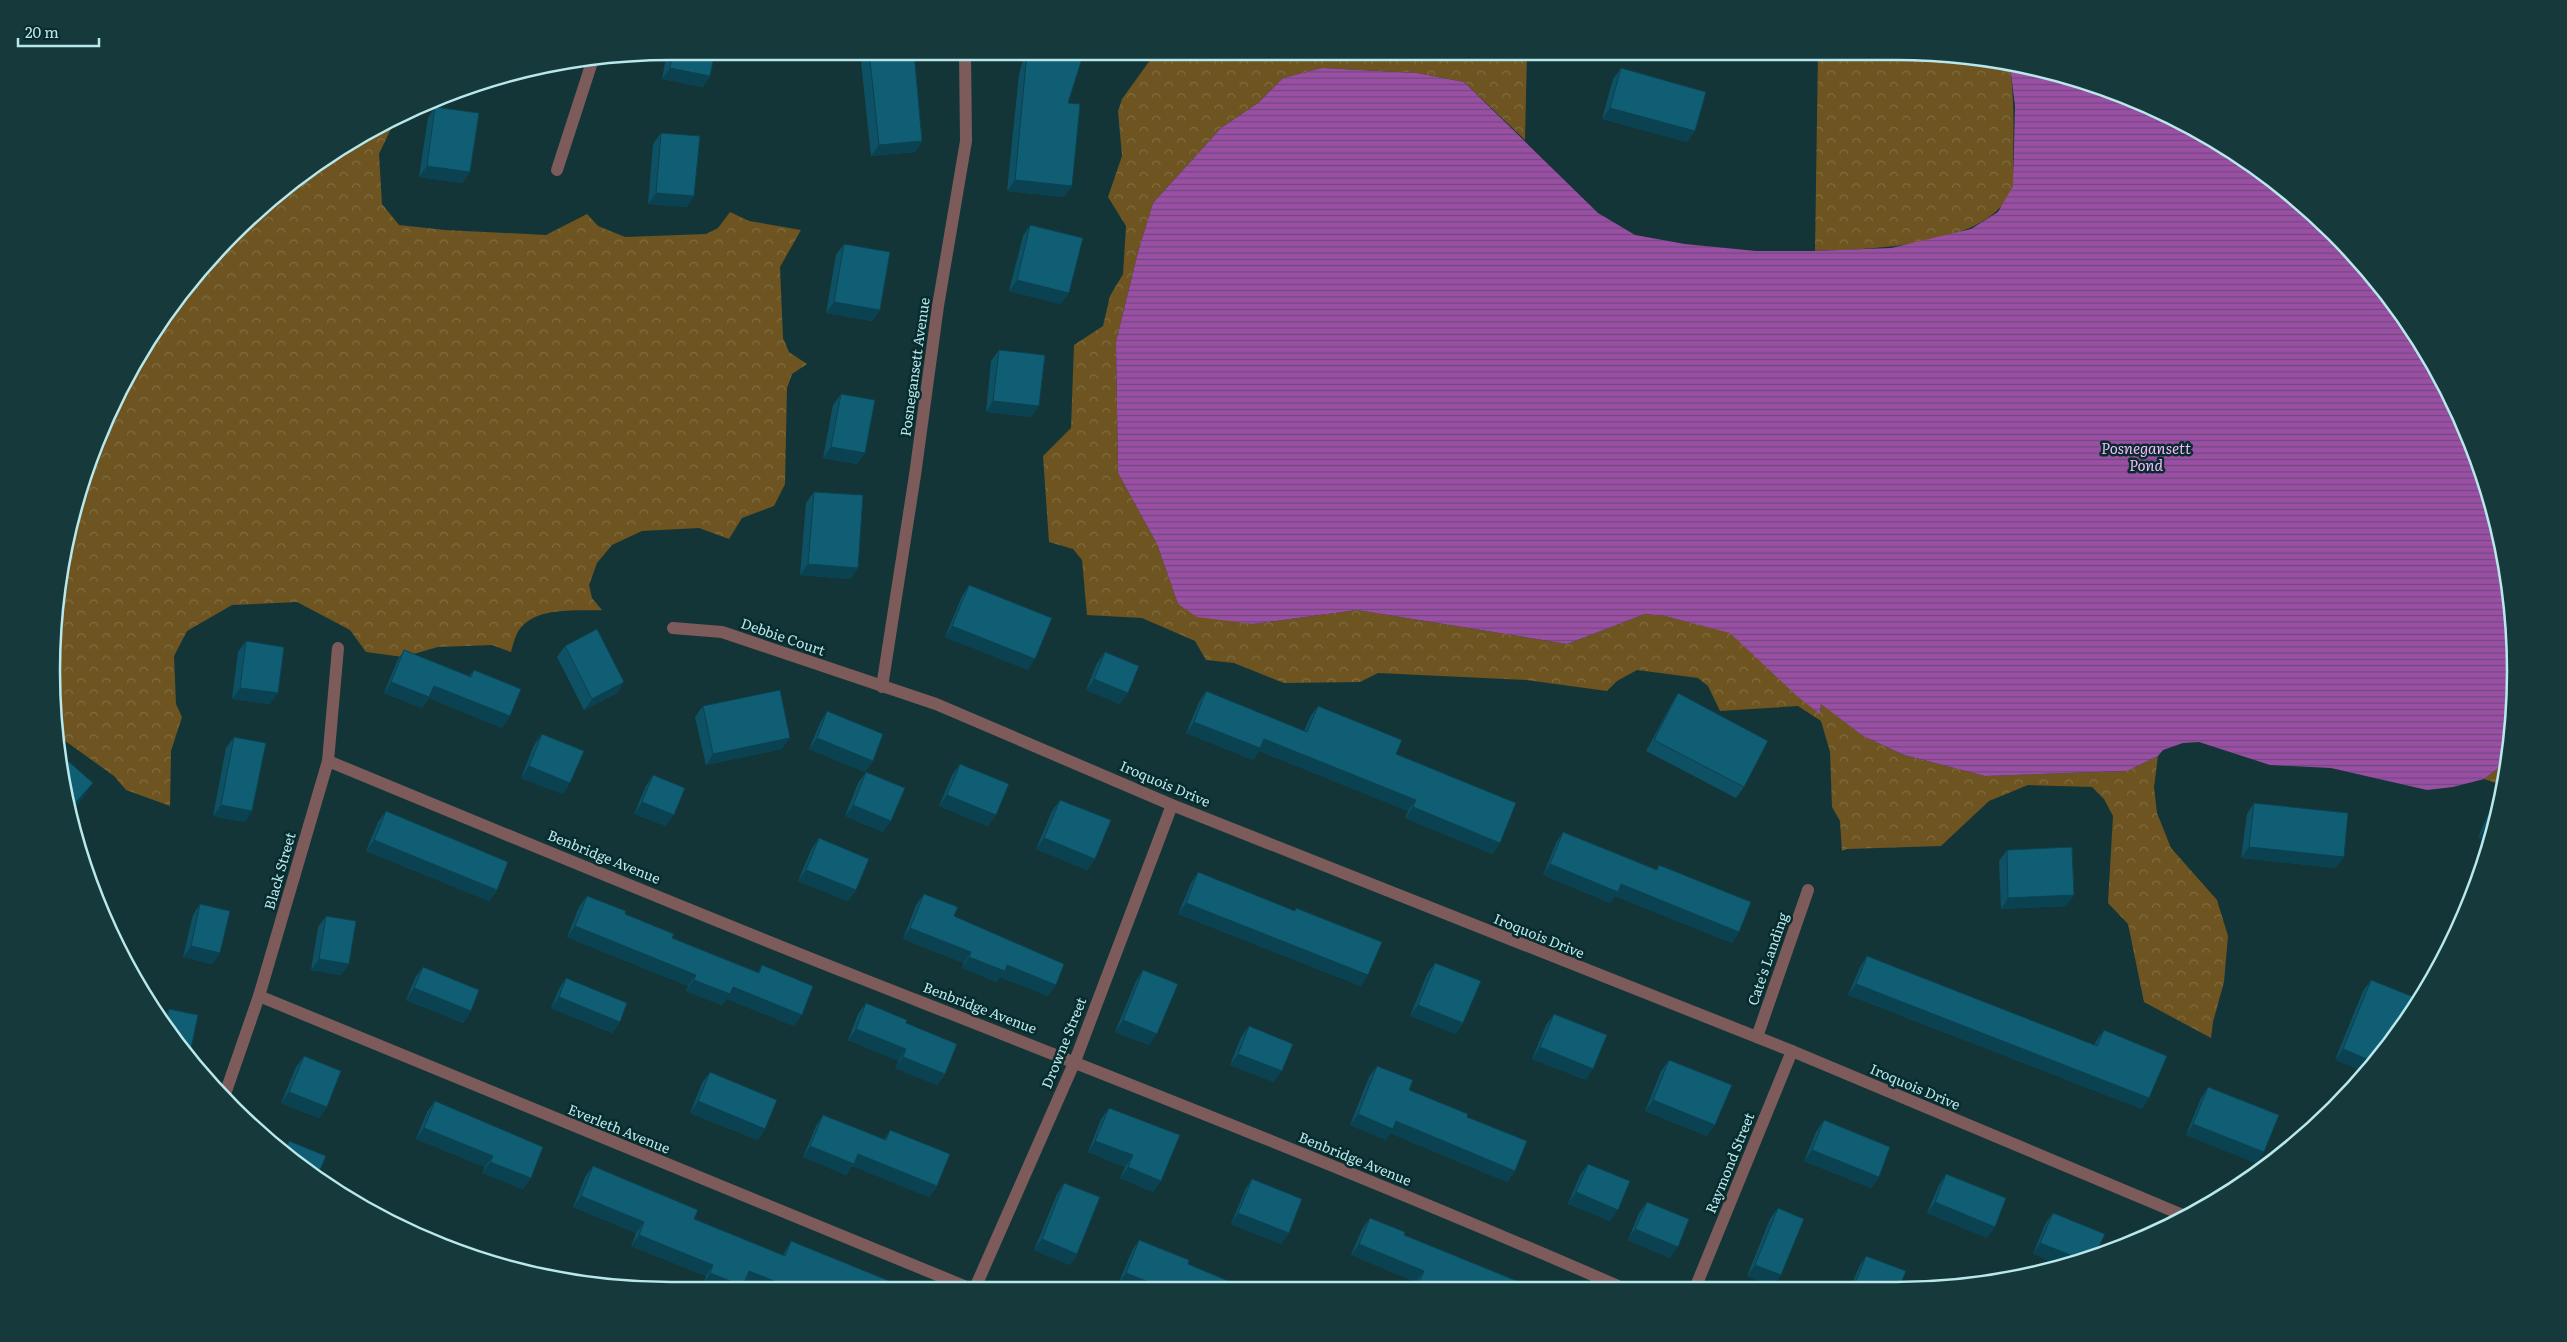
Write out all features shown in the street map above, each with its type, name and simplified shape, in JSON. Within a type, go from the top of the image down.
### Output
[{"type":"street","name":"Posnegansett Avenue","points":[[882,687],[915,475],[938,306],[966,141],[965,60]]},
{"type":"street","points":[[556,170],[591,65]]},
{"type":"street","name":"Debbie Court","points":[[672,628],[722,632],[882,687]]},
{"type":"street","name":"Black Street","points":[[227,1090],[259,996],[328,761],[338,648]]},
{"type":"street","name":"Iroquois Drive","points":[[882,687],[936,704],[1172,804],[1792,1051],[2178,1213]]},
{"type":"street","name":"Benbridge Avenue","points":[[328,761],[858,978],[1075,1061],[1471,1222],[1609,1282]]},
{"type":"street","name":"Drowne Street","points":[[978,1282],[1075,1061],[1172,804]]},
{"type":"street","name":"Cate's Landing","points":[[1756,1037],[1808,890]]},
{"type":"street","name":"Everleth Avenue","points":[[259,996],[954,1282]]},
{"type":"street","name":"Raymond Street","points":[[1698,1282],[1792,1051]]},
{"type":"green space","points":[[1150,60],[1527,60],[1525,140],[1464,82],[1417,73],[1322,68],[1283,78],[1258,103],[1221,128],[1153,203],[1138,252],[1116,342],[1118,473],[1157,544],[1178,604],[1253,624],[1357,610],[1567,644],[1645,614],[1665,616],[1730,632],[1820,714],[1821,703],[1863,736],[1904,755],[1985,776],[2127,771],[2158,756],[2154,787],[2157,813],[2171,848],[2217,900],[2228,936],[2224,982],[2213,1022],[2211,1038],[2144,1002],[2128,924],[2108,903],[2113,816],[2104,799],[2092,787],[2028,785],[1989,801],[1941,846],[1847,849],[1842,851],[1840,821],[1832,807],[1830,752],[1821,721],[1798,706],[1720,711],[1708,686],[1698,678],[1637,670],[1617,681],[1607,691],[1526,680],[1378,673],[1360,682],[1284,683],[1234,663],[1206,660],[1195,641],[1142,618],[1087,615],[1082,560],[1073,549],[1049,542],[1043,456],[1071,428],[1074,345],[1103,326],[1110,296],[1123,274],[1126,226],[1108,197],[1122,156],[1118,111],[1122,99]]},
{"type":"green space","points":[[1818,60],[1936,61],[2011,71],[2014,180],[2013,186],[2001,207],[1981,222],[1956,233],[1926,241],[1865,249],[1815,251]]},
{"type":"green space","points":[[391,128],[379,154],[382,204],[399,225],[445,230],[546,235],[587,214],[598,226],[625,237],[706,234],[718,228],[730,212],[749,221],[801,230],[780,267],[783,338],[789,352],[807,364],[792,374],[787,388],[785,484],[774,506],[742,518],[729,539],[699,528],[642,531],[612,545],[597,563],[589,585],[592,598],[602,610],[557,611],[535,617],[526,622],[519,630],[511,652],[492,645],[438,647],[403,657],[366,652],[350,630],[297,602],[232,605],[187,631],[174,656],[176,704],[182,717],[171,751],[170,806],[126,790],[114,776],[64,740],[61,711],[61,631],[65,591],[81,513],[92,475],[123,401],[142,365],[186,299],[239,239],[299,186],[365,142]]},
{"type":"green space","points":[[2499,767],[2496,783],[2484,779]]},
{"type":"water","name":"Posnegansett Pond","points":[[1322,68],[1417,73],[1464,82],[1598,213],[1635,235],[1685,244],[1756,251],[1891,248],[1971,229],[1998,212],[2013,186],[2015,106],[2011,71],[2092,92],[2166,123],[2202,142],[2268,186],[2328,239],[2381,299],[2404,332],[2444,401],[2475,475],[2486,513],[2502,591],[2506,631],[2506,711],[2499,767],[2484,779],[2453,787],[2427,790],[2331,768],[2270,765],[2199,742],[2183,743],[2163,750],[2158,756],[2127,771],[1985,776],[1904,755],[1863,736],[1821,704],[1820,714],[1797,696],[1730,633],[1665,616],[1645,614],[1567,644],[1357,610],[1253,624],[1197,617],[1178,604],[1157,544],[1118,473],[1116,342],[1138,252],[1153,203],[1221,128],[1258,103],[1283,78]]},
{"type":"building","points":[[671,60],[713,60],[710,76],[670,68]]},
{"type":"building","points":[[870,60],[915,60],[922,141],[879,145]]},
{"type":"building","points":[[1027,60],[1081,60],[1068,103],[1080,104],[1072,186],[1015,180]]},
{"type":"building","points":[[1621,68],[1706,92],[1695,131],[1610,108]]},
{"type":"building","points":[[435,108],[479,113],[470,172],[427,166]]},
{"type":"building","points":[[661,133],[700,136],[694,196],[656,193]]},
{"type":"building","points":[[1030,225],[1083,238],[1069,293],[1017,280]]},
{"type":"building","points":[[844,244],[890,252],[880,310],[834,302]]},
{"type":"building","points":[[999,350],[1045,355],[1039,406],[993,401]]},
{"type":"building","points":[[841,394],[875,400],[865,453],[831,447]]},
{"type":"building","points":[[814,492],[863,495],[858,568],[808,564]]},
{"type":"building","points":[[969,585],[1052,618],[1035,659],[952,626]]},
{"type":"building","points":[[597,629],[624,682],[592,699],[565,646]]},
{"type":"building","points":[[246,641],[284,647],[278,693],[240,688]]},
{"type":"building","points":[[404,650],[471,677],[474,670],[521,689],[510,716],[434,686],[429,697],[391,682]]},
{"type":"building","points":[[1105,652],[1139,666],[1128,693],[1094,679]]},
{"type":"building","points":[[780,690],[790,738],[713,754],[703,706]]},
{"type":"building","points":[[1206,691],[1307,732],[1318,706],[1402,740],[1396,754],[1516,803],[1500,843],[1413,807],[1416,800],[1264,739],[1260,748],[1194,722]]},
{"type":"building","points":[[1678,693],[1768,741],[1744,787],[1654,740]]},
{"type":"building","points":[[827,711],[883,734],[873,761],[817,738]]},
{"type":"building","points":[[542,734],[584,751],[570,783],[529,766]]},
{"type":"building","points":[[234,737],[266,743],[252,811],[221,805]]},
{"type":"building","points":[[67,760],[93,783],[75,803]]},
{"type":"building","points":[[960,764],[1009,784],[996,815],[947,795]]},
{"type":"building","points":[[866,772],[905,788],[891,821],[853,805]]},
{"type":"building","points":[[653,775],[685,788],[674,815],[642,802]]},
{"type":"building","points":[[1060,800],[1111,820],[1095,859],[1044,838]]},
{"type":"building","points":[[2254,803],[2348,813],[2344,857],[2249,847]]},
{"type":"building","points":[[386,811],[508,862],[497,890],[374,840]]},
{"type":"building","points":[[1563,832],[1657,870],[1659,865],[1751,902],[1739,932],[1621,884],[1618,892],[1550,864]]},
{"type":"building","points":[[819,838],[869,859],[856,890],[806,870]]},
{"type":"building","points":[[2072,847],[2074,895],[2008,898],[2007,850]]},
{"type":"building","points":[[1198,872],[1295,911],[1296,908],[1382,942],[1368,975],[1186,903]]},
{"type":"building","points":[[924,894],[958,907],[954,916],[1064,964],[1056,985],[1007,965],[1005,971],[969,957],[971,952],[910,928]]},
{"type":"building","points":[[587,896],[626,911],[625,914],[674,934],[672,938],[759,973],[762,965],[813,986],[802,1015],[733,987],[730,994],[694,980],[696,975],[575,926]]},
{"type":"building","points":[[200,904],[230,911],[220,953],[191,946]]},
{"type":"building","points":[[326,916],[356,921],[349,964],[319,959]]},
{"type":"building","points":[[1867,956],[2097,1046],[2104,1030],[2167,1056],[2149,1098],[1856,984]]},
{"type":"building","points":[[1435,963],[1481,981],[1463,1023],[1418,1005]]},
{"type":"building","points":[[423,967],[479,990],[471,1011],[414,988]]},
{"type":"building","points":[[1143,970],[1178,984],[1157,1034],[1123,1020]]},
{"type":"building","points":[[566,978],[627,1003],[620,1022],[559,997]]},
{"type":"building","points":[[2371,980],[2412,997],[2381,1043],[2367,1059],[2343,1049]]},
{"type":"building","points":[[866,1003],[907,1020],[906,1023],[957,1044],[945,1074],[903,1057],[906,1049],[856,1029]]},
{"type":"building","points":[[169,1009],[198,1015],[191,1049],[186,1043],[167,1016]]},
{"type":"building","points":[[1554,1014],[1607,1035],[1593,1069],[1540,1047]]},
{"type":"building","points":[[1249,1026],[1293,1044],[1282,1071],[1238,1054]]},
{"type":"building","points":[[304,1056],[341,1071],[327,1107],[289,1092]]},
{"type":"building","points":[[1669,1060],[1732,1085],[1715,1125],[1653,1100]]},
{"type":"building","points":[[1377,1066],[1413,1080],[1409,1090],[1468,1114],[1467,1117],[1527,1141],[1515,1171],[1396,1121],[1393,1129],[1358,1114]]},
{"type":"building","points":[[710,1072],[777,1100],[765,1129],[698,1101]]},
{"type":"building","points":[[2208,1087],[2279,1115],[2264,1152],[2193,1124]]},
{"type":"building","points":[[435,1101],[543,1147],[531,1178],[490,1162],[493,1156],[424,1128]]},
{"type":"building","points":[[1109,1108],[1180,1135],[1161,1181],[1128,1167],[1133,1155],[1095,1141]]},
{"type":"building","points":[[823,1115],[886,1140],[890,1130],[950,1154],[937,1186],[858,1154],[854,1164],[810,1146]]},
{"type":"building","points":[[1824,1120],[1890,1147],[1879,1177],[1812,1150]]},
{"type":"building","points":[[289,1141],[326,1156],[320,1170],[299,1156],[287,1146]]},
{"type":"building","points":[[1588,1164],[1630,1181],[1618,1210],[1576,1192]]},
{"type":"building","points":[[593,1166],[698,1210],[694,1219],[785,1256],[791,1241],[892,1282],[776,1282],[749,1271],[745,1282],[733,1282],[710,1273],[713,1265],[639,1235],[644,1222],[581,1196]]},
{"type":"building","points":[[1946,1174],[2006,1198],[1995,1227],[1935,1202]]},
{"type":"building","points":[[1252,1179],[1302,1199],[1289,1233],[1238,1213]]},
{"type":"building","points":[[1064,1183],[1100,1197],[1077,1254],[1042,1239]]},
{"type":"building","points":[[1647,1202],[1689,1219],[1678,1247],[1635,1229]]},
{"type":"building","points":[[1778,1208],[1804,1219],[1781,1275],[1755,1265]]},
{"type":"building","points":[[2053,1213],[2105,1234],[2099,1247],[2072,1256],[2040,1243]]},
{"type":"building","points":[[1370,1218],[1405,1232],[1404,1235],[1520,1282],[1419,1282],[1424,1271],[1359,1244]]},
{"type":"building","points":[[1139,1240],[1189,1260],[1188,1264],[1231,1282],[1149,1282],[1126,1273]]},
{"type":"building","points":[[1866,1256],[1906,1271],[1902,1282],[1856,1282]]}]
